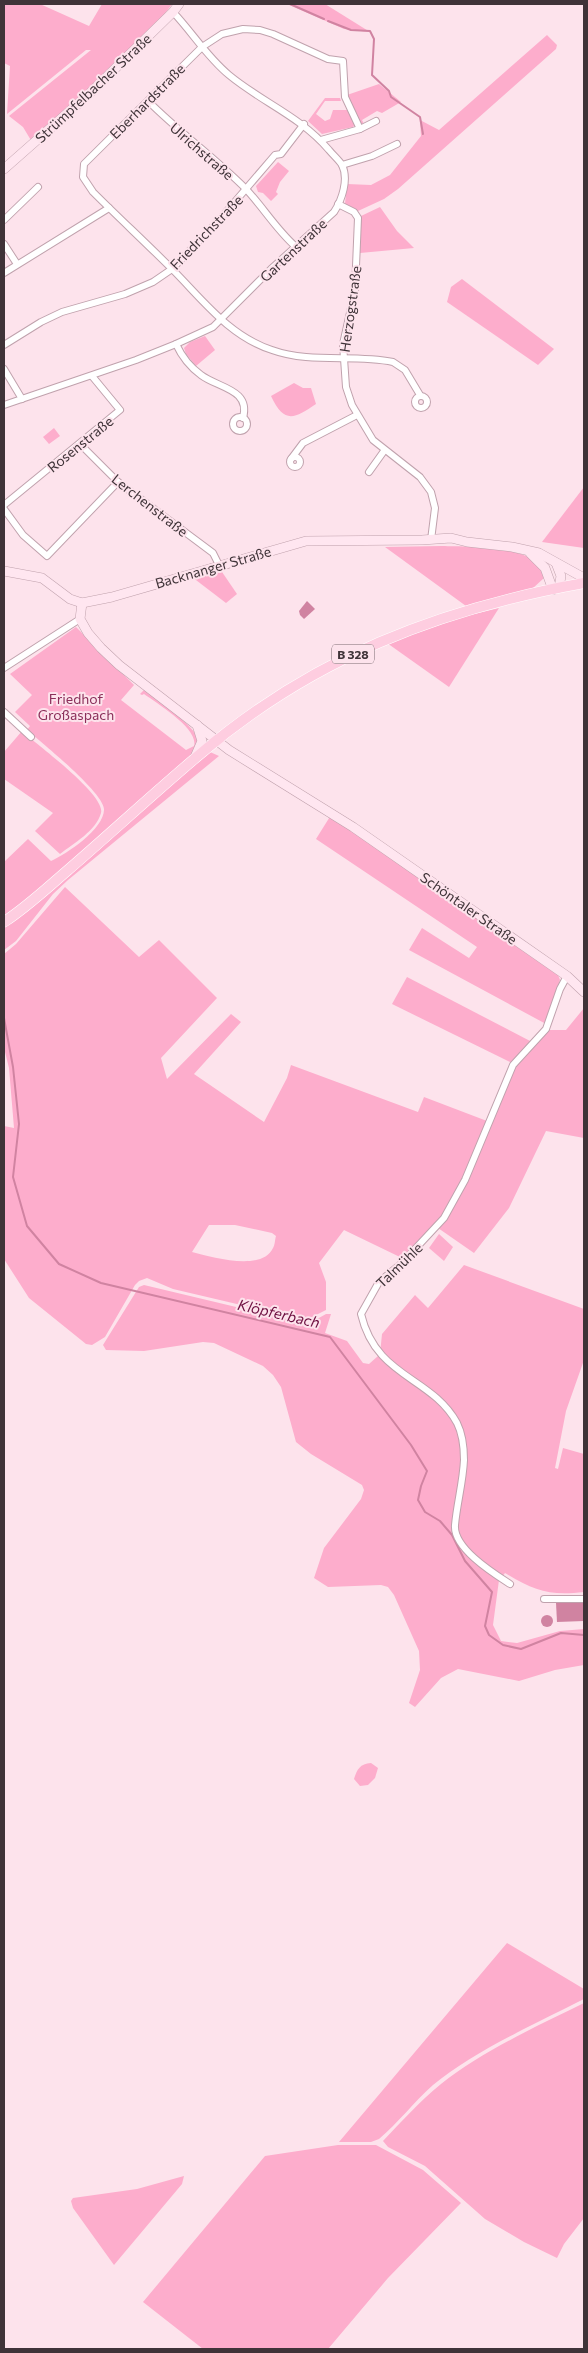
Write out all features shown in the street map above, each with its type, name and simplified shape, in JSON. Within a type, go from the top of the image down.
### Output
[{"type":"main road","name":"B 328","points":[[4,922],[53,883],[217,740],[300,682],[366,647],[434,620],[584,583]]},
{"type":"street","name":"Strümpfelbacher Straße","points":[[4,169],[88,95],[179,4]]},
{"type":"street","points":[[173,12],[202,47],[228,74],[304,124],[321,140],[342,165],[372,156],[397,144]]},
{"type":"street","name":"Eberhardstraße","points":[[360,129],[345,97],[344,63],[341,60],[328,59],[273,34],[252,29],[222,34],[202,47],[84,164],[83,177],[93,192],[235,332],[270,350],[298,357],[383,360],[399,365],[410,376],[420,396]]},
{"type":"street","name":"Ulrichstraße","points":[[148,101],[172,125],[246,189],[270,220],[296,246]]},
{"type":"street","points":[[321,140],[360,129],[376,121]]},
{"type":"street","name":"Friedrichstraße","points":[[4,345],[41,322],[62,312],[125,294],[153,282],[172,269],[275,156],[281,154],[304,124]]},
{"type":"street","name":"Gartenstraße","points":[[4,405],[92,376],[176,344],[222,321],[296,246],[334,212],[345,180],[342,165]]},
{"type":"street","points":[[4,220],[38,186]]},
{"type":"street","name":"Herzogstraße","points":[[338,204],[354,212],[358,218],[356,283],[346,324],[343,360],[346,387],[357,415],[373,440],[384,451],[420,477],[431,492],[436,508],[431,540]]},
{"type":"street","points":[[4,273],[109,208]]},
{"type":"street","points":[[4,244],[18,264]]},
{"type":"street","points":[[176,344],[181,354],[200,375],[240,396],[244,405],[243,418]]},
{"type":"street","points":[[4,369],[22,399]]},
{"type":"street","name":"Rosenstraße","points":[[4,507],[120,410],[92,376]]},
{"type":"street","points":[[291,459],[303,443],[357,415]]},
{"type":"street","name":"Lerchenstraße","points":[[80,444],[118,482],[213,553],[219,565]]},
{"type":"street","points":[[369,472],[384,451]]},
{"type":"street","points":[[4,507],[23,535],[46,556],[118,482]]},
{"type":"street","name":"Backnanger Straße","points":[[82,603],[112,597],[306,541],[431,540],[451,538],[539,554],[584,578]]},
{"type":"street","points":[[525,550],[539,561],[556,589]]},
{"type":"street","points":[[556,563],[561,576],[556,589]]},
{"type":"street","points":[[4,571],[42,578],[70,599],[82,603],[80,620],[88,634],[119,665],[217,740]]},
{"type":"street","points":[[530,595],[545,584],[548,576]]},
{"type":"street","points":[[4,668],[80,620]]},
{"type":"street","points":[[4,714],[31,737]]},
{"type":"street","points":[[192,761],[199,751],[202,741],[200,730],[195,724]]},
{"type":"street","name":"Schöntaler Straße","points":[[217,740],[249,763],[353,827],[567,976],[584,992]]},
{"type":"street","name":"Talmühle","points":[[510,1584],[488,1570],[461,1543],[455,1527],[463,1478],[464,1444],[457,1424],[439,1402],[379,1355],[369,1339],[361,1314],[379,1282],[402,1263],[444,1218],[465,1180],[516,1060],[546,1029],[560,989],[567,976]]},
{"type":"street","points":[[544,1599],[584,1599]]},
{"type":"green space","points":[[4,4],[40,4],[89,26],[102,4],[172,4],[156,26],[32,142],[23,127],[9,116],[91,50],[86,50],[7,114],[10,66],[4,63]]},
{"type":"green space","points":[[287,4],[325,4],[370,32],[344,29]]},
{"type":"green space","points":[[547,35],[557,45],[556,49],[398,189],[384,199],[358,211],[345,204],[347,184],[371,185],[390,175],[421,136],[420,120],[439,130]]},
{"type":"green space","points":[[379,84],[401,102],[382,113],[377,111],[362,120],[364,124],[360,123],[347,95]]},
{"type":"green space","points":[[325,98],[340,98],[341,101],[325,101],[316,114],[325,121],[330,119],[333,110],[348,110],[355,124],[353,127],[322,134],[308,121]]},
{"type":"green space","points":[[278,162],[289,171],[280,182],[276,192],[278,194],[271,201],[263,193],[258,192],[256,186]]},
{"type":"green space","points":[[380,207],[397,231],[414,248],[360,253],[361,216]]},
{"type":"green space","points":[[462,279],[554,349],[538,365],[447,302],[451,287]]},
{"type":"green space","points":[[205,336],[215,350],[196,366],[186,354],[184,348],[190,342]]},
{"type":"green space","points":[[294,383],[303,388],[311,388],[316,404],[302,413],[290,416],[285,415],[280,411],[271,396]]},
{"type":"green space","points":[[54,428],[60,436],[49,444],[43,437]]},
{"type":"green space","points":[[584,487],[584,548],[542,542]]},
{"type":"green space","points":[[385,547],[485,547],[517,553],[531,558],[540,567],[544,578],[532,589],[466,606]]},
{"type":"green space","points":[[220,569],[237,594],[226,603],[192,577]]},
{"type":"green space","points":[[499,608],[449,687],[387,643],[462,617]]},
{"type":"green space","name":"Friedhof Großaspach","points":[[76,627],[134,685],[121,700],[186,750],[194,746],[194,739],[184,725],[144,694],[140,694],[144,690],[192,729],[198,741],[188,758],[32,896],[4,918],[4,862],[28,839],[51,861],[84,840],[103,816],[104,809],[94,791],[71,768],[27,730],[30,726],[15,712],[32,695],[10,674]]},
{"type":"green space","points":[[22,731],[69,770],[93,794],[100,805],[101,813],[90,831],[60,854],[35,831],[53,813],[4,779],[4,752]]},
{"type":"green space","points":[[210,752],[219,756],[68,880],[53,894],[16,941],[4,950],[4,928]]},
{"type":"green space","points":[[331,815],[557,972],[560,980],[546,1024],[409,950],[422,928],[469,958],[477,947],[316,839]]},
{"type":"green space","points":[[65,887],[139,957],[159,940],[217,998],[161,1058],[167,1079],[231,1014],[241,1022],[194,1074],[264,1122],[287,1078],[291,1065],[418,1112],[424,1097],[487,1121],[463,1180],[443,1216],[408,1255],[402,1258],[344,1230],[319,1263],[326,1282],[326,1310],[310,1318],[301,1319],[173,1289],[147,1278],[135,1285],[105,1337],[92,1345],[86,1344],[29,1298],[4,1259],[4,1126],[14,1128],[9,1068],[4,1048],[4,954],[16,944]],"holes":[[[209,1225],[235,1225],[272,1233],[276,1236],[273,1248],[267,1255],[248,1261],[236,1261],[192,1252]]]},
{"type":"green space","points":[[407,977],[532,1042],[512,1063],[392,1004]]},
{"type":"green space","points":[[584,1008],[584,1138],[546,1131],[509,1208],[474,1253],[438,1228],[451,1212],[465,1186],[513,1068],[547,1030],[566,1030]]},
{"type":"green space","points":[[439,1234],[453,1247],[444,1261],[429,1248]]},
{"type":"green space","points":[[464,1265],[584,1309],[584,1360],[566,1411],[555,1468],[558,1469],[563,1448],[584,1454],[584,1592],[561,1593],[543,1591],[505,1573],[502,1577],[482,1562],[465,1544],[458,1530],[458,1517],[467,1463],[466,1443],[460,1424],[446,1405],[436,1396],[380,1354],[382,1334],[415,1295],[428,1308]]},
{"type":"green space","points":[[144,1285],[308,1324],[326,1314],[331,1314],[325,1333],[347,1341],[363,1363],[369,1364],[378,1356],[428,1394],[450,1417],[458,1430],[462,1444],[463,1462],[455,1525],[452,1527],[457,1537],[499,1580],[493,1625],[501,1641],[517,1643],[560,1631],[584,1629],[584,1665],[555,1670],[519,1681],[458,1669],[441,1678],[415,1707],[409,1703],[420,1670],[419,1651],[394,1595],[388,1587],[381,1585],[328,1587],[314,1578],[324,1548],[361,1499],[364,1490],[362,1485],[311,1454],[296,1442],[281,1387],[273,1375],[263,1366],[214,1343],[203,1342],[144,1351],[106,1350],[103,1345],[139,1287]]},
{"type":"green space","points":[[371,1763],[378,1768],[375,1778],[368,1785],[360,1786],[354,1779],[356,1772],[362,1766]]},
{"type":"green space","points":[[507,1943],[584,1989],[584,1999],[506,2038],[449,2073],[433,2085],[379,2139],[371,2142],[339,2142]]},
{"type":"green space","points":[[584,2003],[584,2218],[564,2244],[557,2258],[524,2242],[485,2219],[425,2166],[388,2147],[383,2141],[426,2097],[457,2072],[510,2040]]},
{"type":"green space","points":[[338,2145],[376,2145],[423,2170],[461,2203],[388,2278],[328,2349],[203,2349],[143,2302],[265,2156]]},
{"type":"green space","points":[[184,2176],[182,2184],[114,2265],[73,2208],[71,2201],[73,2198],[137,2189]]},
{"type":"shaded area","points":[[307,601],[315,609],[304,619],[299,611]]},
{"type":"shaded area","points":[[584,1601],[584,1621],[557,1622],[556,1603]]},
{"type":"shaded area","points":[[545,1615],[549,1615],[553,1621],[549,1627],[545,1627],[541,1623],[541,1619]]},
{"type":"waterway","points":[[290,4],[324,19]]},
{"type":"waterway","points":[[328,21],[351,30],[370,31],[374,39],[372,75],[389,91],[391,97],[420,117],[423,134]]},
{"type":"waterway","name":"Klöpferbach","points":[[4,1018],[13,1067],[19,1124],[13,1177],[27,1226],[59,1264],[101,1283],[330,1337],[411,1445],[427,1471],[418,1500],[425,1512],[440,1521],[452,1535],[465,1561],[492,1592],[485,1626],[489,1635],[503,1645],[521,1649],[561,1633],[584,1635]]}]
